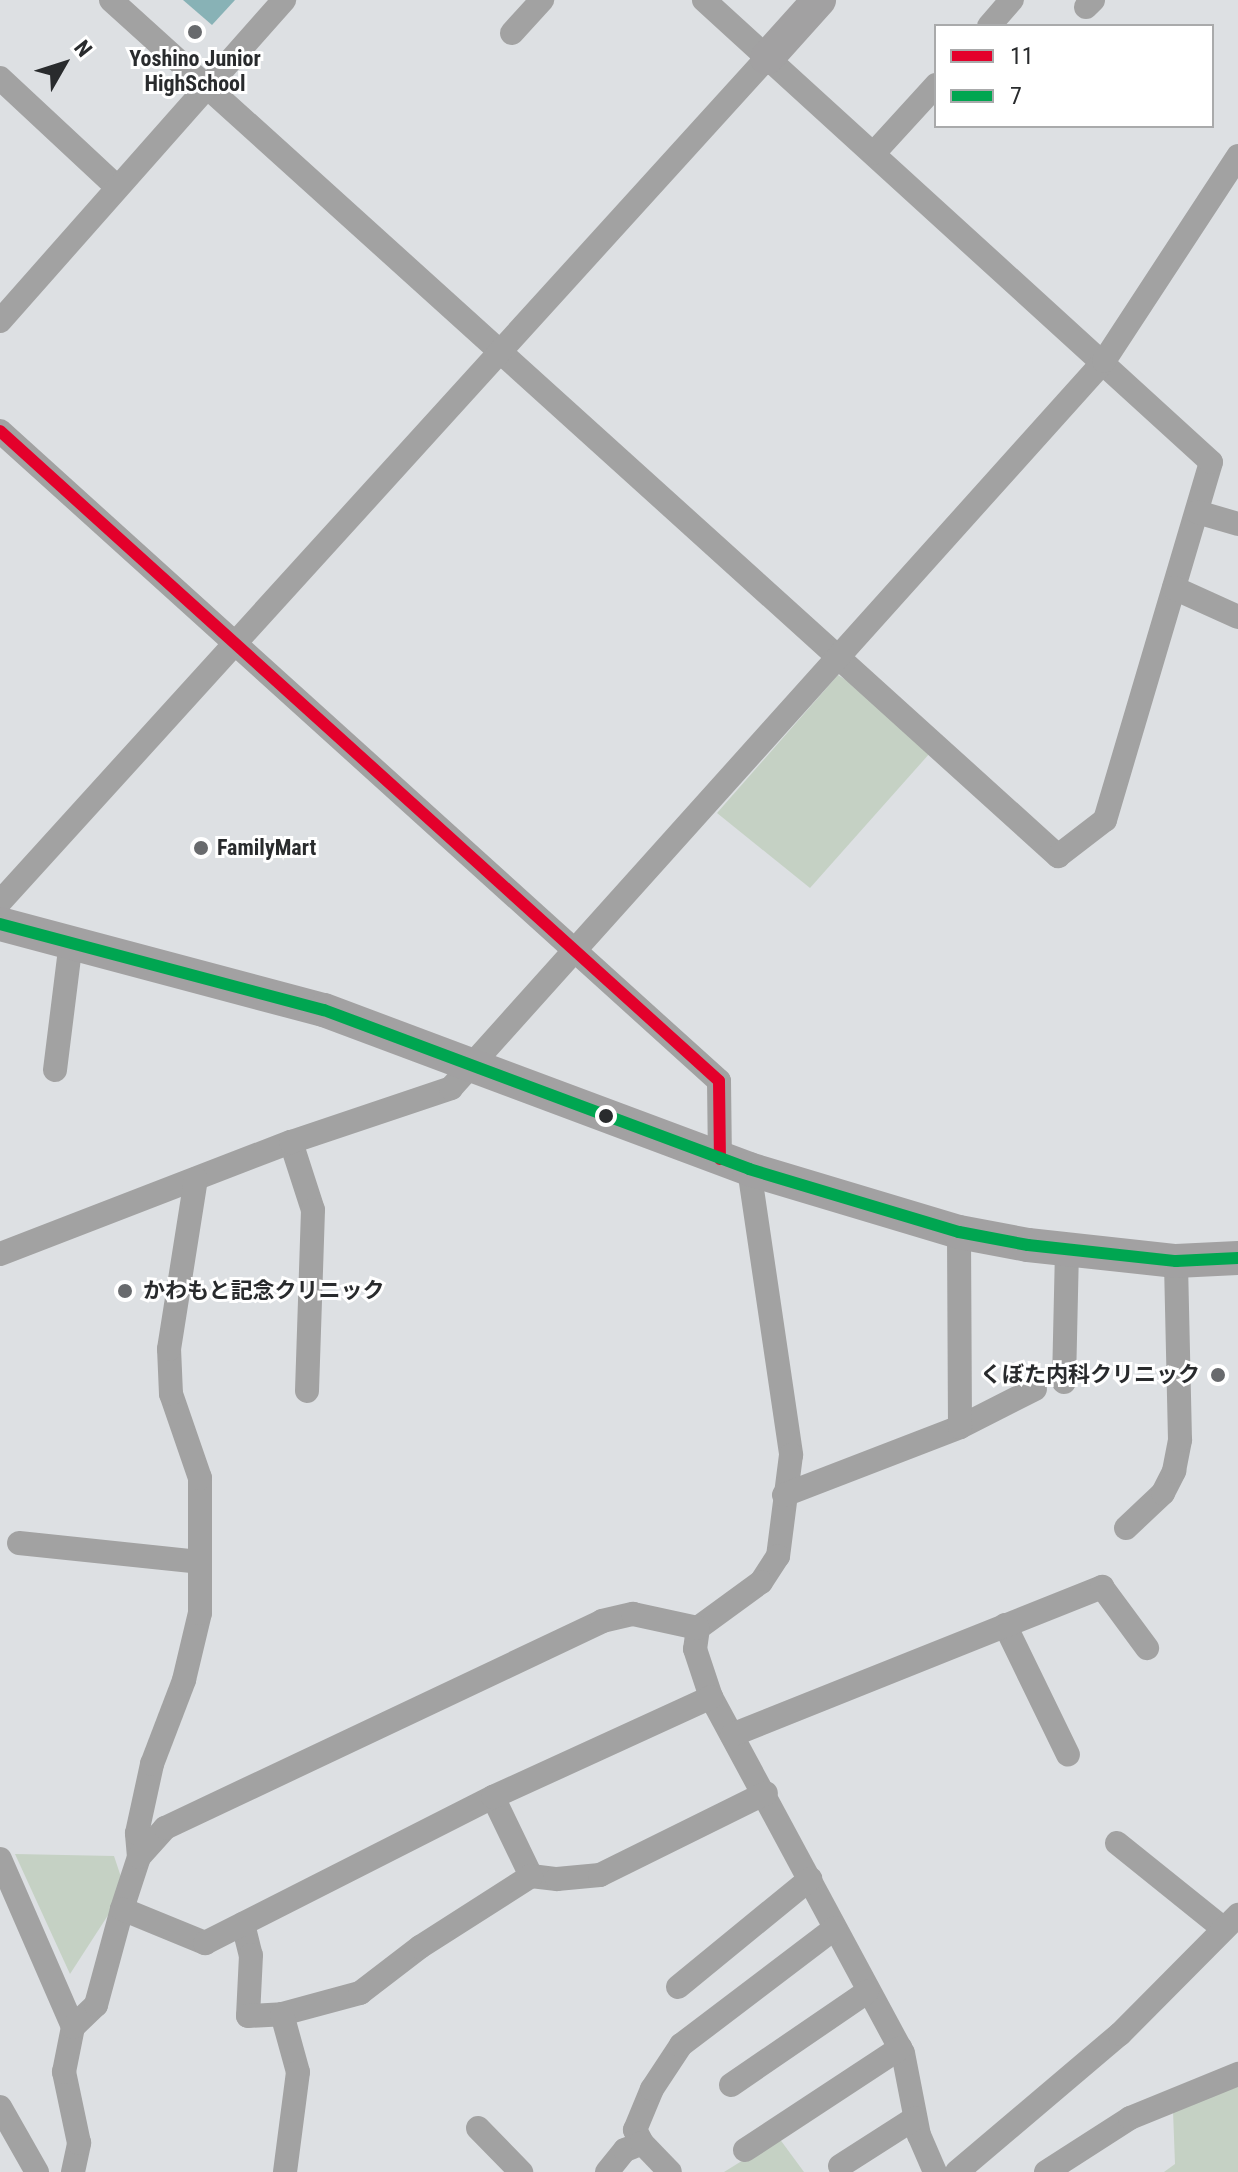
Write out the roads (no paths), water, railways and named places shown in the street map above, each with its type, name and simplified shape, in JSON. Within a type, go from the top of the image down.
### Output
[{"type":"street","points":[[111,0],[836,659],[1058,856],[1105,820],[1211,462],[1104,361],[704,0]]},
{"type":"street","points":[[0,321],[284,0]]},
{"type":"street","points":[[512,33],[542,0]]},
{"type":"street","points":[[0,902],[819,0]]},
{"type":"street","points":[[991,24],[1012,0]]},
{"type":"street","points":[[0,78],[117,187]]},
{"type":"street","points":[[874,153],[934,87]]},
{"type":"street","points":[[0,1254],[291,1142],[451,1088],[571,950],[1104,361],[1238,156]]},
{"type":"street","points":[[0,431],[719,1081],[787,1399],[791,1455],[778,1556],[771,1570],[698,1628],[695,1649],[711,1697],[766,1793],[867,1992],[900,2048],[915,2118],[935,2172]]},
{"type":"street","points":[[1197,512],[1238,524]]},
{"type":"street","points":[[1174,588],[1238,617]]},
{"type":"street","points":[[0,924],[324,1010],[475,1064],[735,1164],[959,1232],[1067,1249],[1176,1261],[1238,1258]]},
{"type":"street","points":[[55,1070],[71,942]]},
{"type":"street","points":[[291,1142],[313,1210],[307,1391]]},
{"type":"street","points":[[73,2027],[96,2005],[139,1857],[137,1833],[152,1764],[184,1680],[200,1613],[198,1464],[171,1394],[169,1349],[196,1179]]},
{"type":"street","points":[[959,1232],[960,1427]]},
{"type":"street","points":[[1064,1382],[1067,1249]]},
{"type":"street","points":[[1126,1528],[1163,1493],[1174,1471],[1180,1440],[1176,1261]]},
{"type":"street","points":[[784,1495],[960,1427],[1035,1389]]},
{"type":"street","points":[[19,1543],[199,1562]]},
{"type":"street","points":[[732,1735],[1102,1587],[1147,1648]]},
{"type":"street","points":[[139,1857],[165,1828],[602,1621],[633,1614],[698,1628]]},
{"type":"street","points":[[1005,1625],[1068,1755]]},
{"type":"street","points":[[122,1909],[205,1943],[493,1797],[711,1697]]},
{"type":"street","points":[[243,1924],[251,1955],[248,2016],[282,2014],[360,1993],[420,1947],[531,1876],[600,1875],[766,1793]]},
{"type":"street","points":[[493,1797],[531,1876]]},
{"type":"street","points":[[957,2172],[1120,2034],[1234,1920],[1117,1843]]},
{"type":"street","points":[[0,1859],[73,2027],[64,2072],[79,2143],[73,2172]]},
{"type":"street","points":[[678,1987],[810,1879]]},
{"type":"street","points":[[670,2172],[642,2143],[635,2130],[652,2089],[681,2045],[835,1928]]},
{"type":"street","points":[[731,2085],[867,1992]]},
{"type":"street","points":[[282,2014],[298,2072],[285,2172]]},
{"type":"street","points":[[745,2150],[900,2048]]},
{"type":"street","points":[[1046,2172],[1140,2113],[1238,2074]]},
{"type":"street","points":[[0,2107],[37,2172]]},
{"type":"street","points":[[840,2166],[915,2118]]},
{"type":"street","points":[[478,2128],[521,2172]]},
{"type":"street","points":[[607,2172],[625,2150],[642,2143]]},
{"type":"water","points":[[183,0],[235,0],[212,25]]},
{"type":"place","name":"Yoshino Junior HighSchool","points":[[195,32]]},
{"type":"place","name":"FamilyMart","points":[[201,848]]},
{"type":"place","name":"かわもと記念クリニック","points":[[125,1291]]},
{"type":"place","name":"くぼた内科クリニック","points":[[1218,1375]]}]
